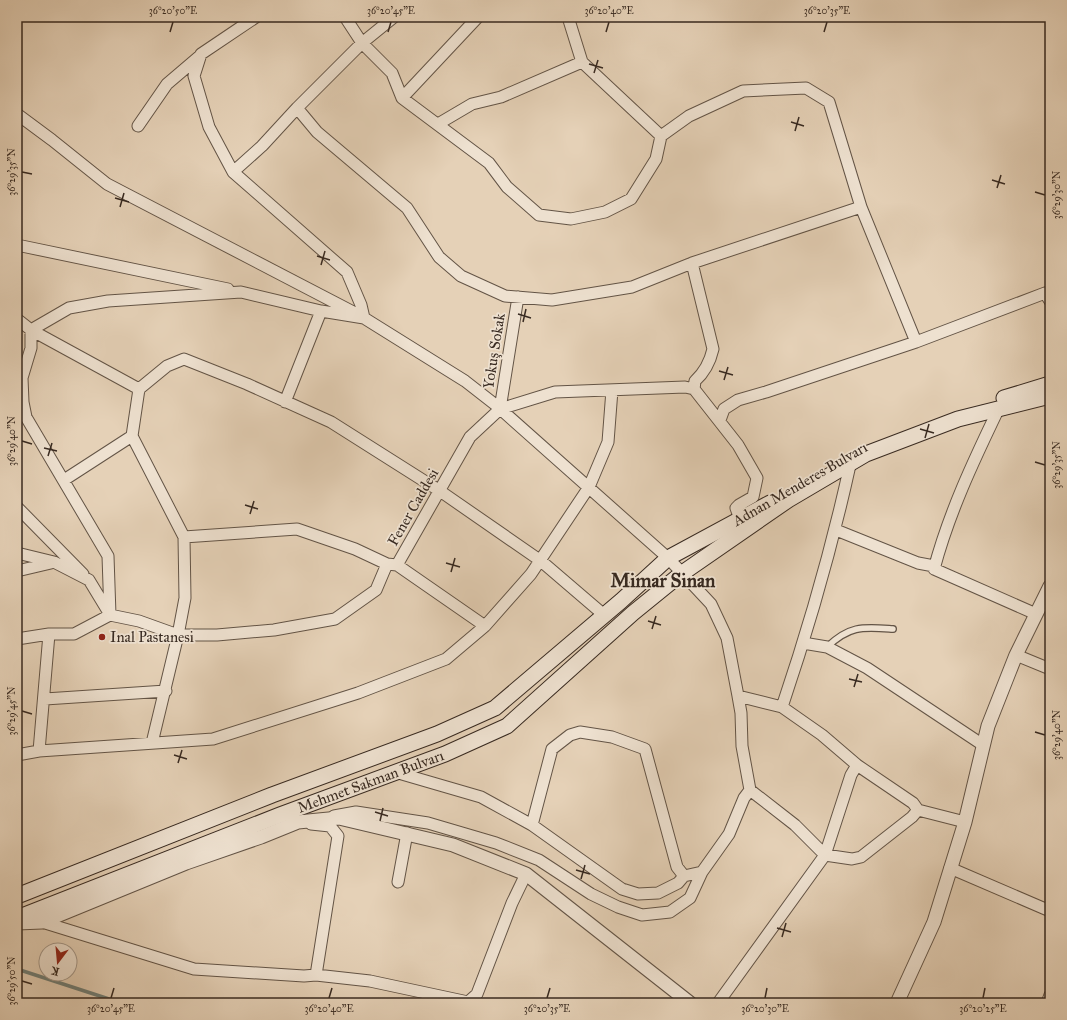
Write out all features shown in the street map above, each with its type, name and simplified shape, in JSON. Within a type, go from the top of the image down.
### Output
[{"type":"main road","name":"Adnan Menderes Bulvarı","points":[[668,558],[784,495],[861,445],[956,412],[1050,384]]},
{"type":"main road","name":"Adnan Menderes Bulvarı","points":[[681,574],[788,500],[850,465],[866,454],[958,419],[1050,396]]},
{"type":"main road","name":"Mehmet Sakman Bulvarı","points":[[17,896],[265,798],[437,734],[495,708],[668,558]]},
{"type":"main road","name":"Mehmet Sakman Bulvarı","points":[[17,918],[280,815],[445,754],[507,726],[633,613],[681,574]]},
{"type":"street","points":[[138,126],[167,84],[201,54],[256,17]]},
{"type":"street","points":[[345,17],[362,43],[392,73],[402,98],[489,163],[507,187],[539,215],[571,219],[605,212],[631,199],[656,159],[661,136],[689,116],[743,91],[806,88],[829,102],[861,207],[916,342]]},
{"type":"street","points":[[232,172],[262,146],[297,108],[362,43],[394,17]]},
{"type":"street","points":[[402,98],[478,17]]},
{"type":"street","points":[[568,17],[582,62],[614,94],[661,136]]},
{"type":"street","points":[[201,54],[194,76],[209,127],[232,172],[347,272],[362,305],[364,318]]},
{"type":"street","points":[[438,124],[472,104],[501,97],[582,62]]},
{"type":"street","points":[[297,108],[317,132],[407,208],[439,257],[461,276],[505,296],[552,300],[632,287],[692,264],[861,207]]},
{"type":"street","points":[[17,114],[108,184],[364,318],[465,381],[500,408],[668,558],[681,574],[711,604],[723,632],[732,659],[741,713],[742,746],[750,790],[796,825],[825,855],[852,859],[861,856],[912,817],[918,810]]},
{"type":"street","points":[[17,245],[241,292],[321,311],[364,318]]},
{"type":"street","points":[[692,264],[713,349],[710,362],[703,374],[695,381],[694,389]]},
{"type":"street","points":[[31,330],[69,308],[108,302],[241,292]]},
{"type":"street","points":[[720,420],[724,409],[738,400],[916,342],[1048,293]]},
{"type":"street","name":"Yokuş Sokak","points":[[500,408],[518,297]]},
{"type":"street","points":[[285,402],[321,311]]},
{"type":"street","points":[[17,319],[31,330],[140,388]]},
{"type":"street","points":[[31,330],[31,348],[22,378],[22,418],[64,480],[108,556],[110,615]]},
{"type":"street","points":[[152,743],[166,691],[185,598],[184,537],[132,436],[140,388],[167,366],[184,359],[247,384],[331,422],[440,491],[541,561],[604,615]]},
{"type":"street","points":[[500,408],[555,392],[685,387],[694,389],[720,420],[738,445],[757,478],[753,497],[738,505],[736,508],[740,519]]},
{"type":"street","points":[[17,755],[39,751],[213,739],[358,693],[446,658],[485,626],[541,561],[589,486],[608,442],[612,390]]},
{"type":"street","name":"Fener Caddesi","points":[[110,615],[139,621],[178,635],[217,635],[274,630],[335,618],[376,590],[440,491],[470,437],[500,408]]},
{"type":"street","points":[[934,569],[942,540],[969,469],[998,410]]},
{"type":"street","points":[[64,480],[132,436]]},
{"type":"street","points":[[782,707],[804,643],[836,530],[850,465]]},
{"type":"street","points":[[17,507],[60,548],[89,580],[110,615]]},
{"type":"street","points":[[184,537],[297,529],[355,549],[392,564],[485,626]]},
{"type":"street","points":[[836,530],[918,563],[934,566],[934,569],[1036,614]]},
{"type":"street","points":[[17,553],[54,562],[89,580]]},
{"type":"street","points":[[17,571],[54,562]]},
{"type":"street","points":[[897,1003],[934,922],[965,822],[988,726],[1016,655],[1050,586]]},
{"type":"street","points":[[17,639],[49,634],[74,634],[110,615]]},
{"type":"street","points":[[39,751],[45,699],[49,634]]},
{"type":"street","points":[[804,643],[827,647],[867,668],[983,746]]},
{"type":"street","points":[[1016,655],[1050,669]]},
{"type":"street","points":[[45,699],[166,691]]},
{"type":"street","points":[[738,696],[782,707],[822,735],[857,765],[913,803],[918,810],[965,822]]},
{"type":"street","points":[[532,825],[552,749],[570,735],[580,732],[612,737],[645,749],[677,867],[684,876]]},
{"type":"street","points":[[718,1003],[825,855],[851,775],[857,765]]},
{"type":"street","points":[[394,772],[481,797],[532,825],[622,889],[638,894],[658,893],[678,883],[684,876],[702,872]]},
{"type":"street","points":[[42,922],[186,863],[261,837],[298,822],[356,812],[428,823],[496,843],[539,860],[591,894],[618,907],[642,915],[670,912],[690,898],[702,872],[729,834],[744,798],[750,790]]},
{"type":"street","points":[[298,822],[339,818],[364,825],[407,833],[453,845],[526,874],[690,1003]]},
{"type":"street","points":[[298,822],[330,826],[338,836],[316,975]]},
{"type":"street","points":[[398,882],[407,833]]},
{"type":"street","points":[[950,868],[1050,911]]},
{"type":"street","points":[[17,923],[42,922],[194,969],[304,976],[316,975],[370,981],[468,1002],[477,994],[509,910],[526,874]]},
{"type":"street","points":[[1047,1003],[1050,995]]},
{"type":"lane","points":[[827,647],[840,635],[862,627],[893,629]]},
{"type":"waterway","points":[[17,969],[109,999],[133,1003]]},
{"type":"place","name":"Inal Pastanesi","points":[[102,637]]},
{"type":"district","name":"Mimar Sinan","points":[[663,580]]}]
